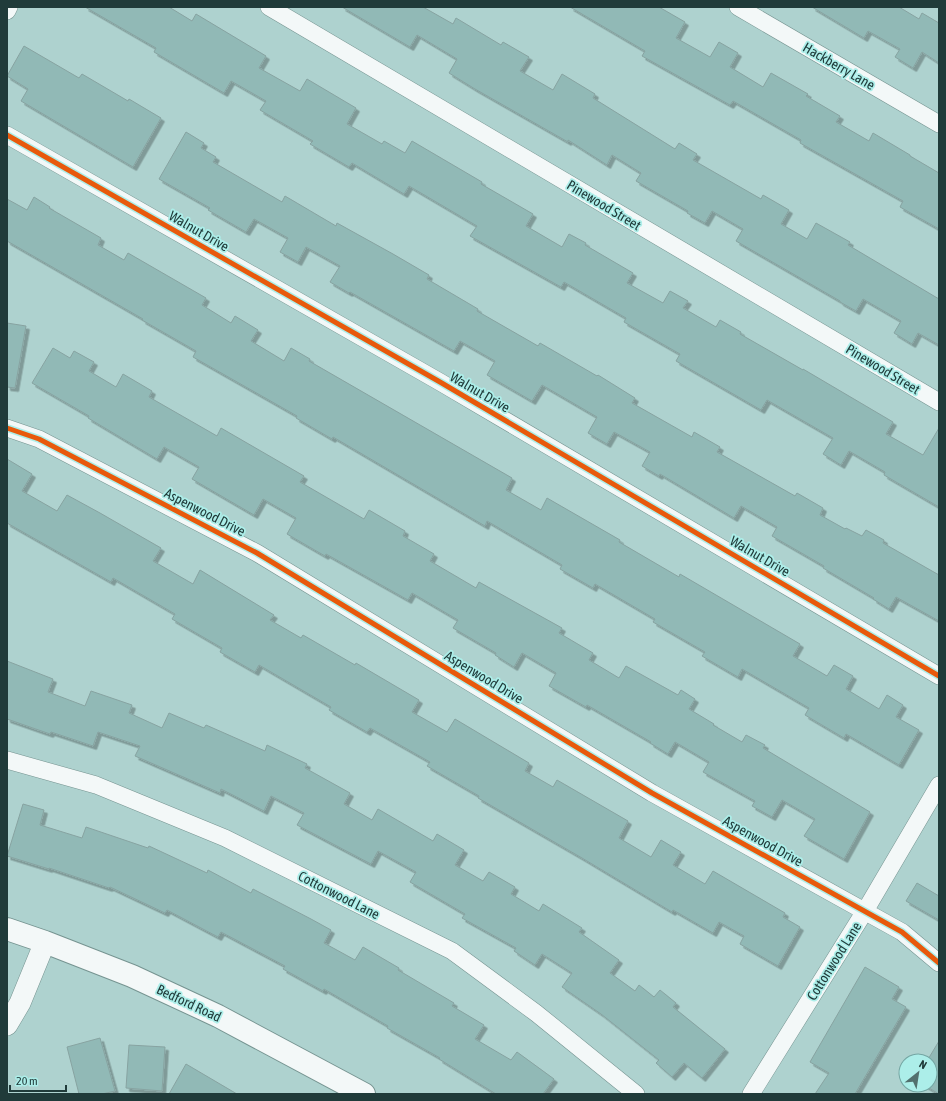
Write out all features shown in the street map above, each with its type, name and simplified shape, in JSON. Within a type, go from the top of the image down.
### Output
[{"type":"main road","name":"Bedford Road","points":[[7,929],[45,942],[132,976],[218,1016],[364,1094]]},
{"type":"street","points":[[7,12],[9,7]]},
{"type":"street","name":"Pinewood Street","points":[[269,7],[939,402]]},
{"type":"street","name":"Hackberry Lane","points":[[738,7],[939,124]]},
{"type":"street","name":"Walnut Drive","points":[[7,135],[447,386],[939,676]]},
{"type":"street","name":"Aspenwood Drive","points":[[7,428],[39,439],[257,553],[652,793],[902,932],[939,963]]},
{"type":"street","name":"Cottonwood Lane","points":[[7,760],[96,785],[226,838],[452,951],[536,1013],[636,1094]]},
{"type":"street","name":"Cottonwood Lane","points":[[751,1094],[865,911],[939,785]]},
{"type":"street","points":[[7,1025],[20,1004],[45,942]]},
{"type":"building","points":[[85,7],[169,7],[192,21],[196,14],[266,56],[259,68],[300,91],[307,79],[356,108],[347,124],[382,144],[384,141],[405,153],[412,141],[533,214],[526,226],[562,247],[569,234],[586,243],[585,245],[633,273],[627,283],[663,303],[670,291],[688,301],[683,308],[716,327],[720,320],[741,332],[740,334],[893,422],[886,434],[923,455],[939,428],[939,507],[884,475],[885,472],[849,451],[841,465],[823,454],[833,438],[767,400],[761,410],[676,361],[680,354],[624,322],[626,318],[564,282],[561,287],[470,236],[477,226],[409,186],[404,194],[352,163],[349,167],[310,144],[313,141],[260,110],[266,101],[231,81],[224,93],[154,52],[156,48]]},
{"type":"building","points":[[342,7],[423,7],[453,24],[456,18],[501,45],[503,42],[529,57],[520,71],[553,90],[562,74],[595,94],[593,98],[675,149],[679,143],[697,154],[693,160],[761,199],[763,195],[789,210],[781,224],[807,239],[816,223],[850,242],[848,245],[939,299],[939,345],[918,333],[912,344],[894,333],[901,321],[863,299],[856,311],[736,241],[743,229],[712,211],[705,223],[687,213],[688,211],[636,181],[641,173],[612,155],[607,165],[568,140],[568,142],[475,89],[449,73],[457,59],[417,35],[410,47]]},
{"type":"building","points":[[570,7],[659,7],[685,22],[676,38],[710,57],[719,42],[738,53],[730,67],[763,87],[771,73],[808,94],[806,96],[840,116],[836,122],[869,141],[873,133],[910,155],[939,173],[939,229],[900,207],[903,201],[800,143],[801,140],[733,101],[730,105],[642,56],[645,51]]},
{"type":"building","points":[[812,7],[899,7],[919,19],[922,13],[939,23],[939,63],[922,52],[913,68],[895,57],[900,49],[868,31],[864,38]]},
{"type":"building","points":[[24,46],[79,78],[82,74],[128,101],[129,99],[161,118],[133,167],[21,101],[28,89],[7,76]]},
{"type":"building","points":[[186,132],[204,143],[201,148],[216,157],[213,162],[282,202],[285,196],[336,226],[337,223],[393,254],[429,275],[427,279],[478,309],[477,311],[538,346],[540,343],[597,376],[598,375],[635,398],[632,403],[692,437],[694,432],[720,447],[717,452],[795,496],[797,493],[823,508],[820,515],[845,529],[846,528],[862,536],[866,530],[884,540],[883,543],[939,575],[939,621],[896,597],[889,609],[873,599],[874,598],[823,568],[824,566],[772,536],[777,527],[741,506],[734,518],[660,474],[659,476],[642,466],[650,452],[614,432],[607,444],[588,433],[597,417],[542,385],[532,401],[487,375],[495,361],[460,341],[454,351],[330,282],[340,266],[306,247],[298,262],[280,252],[288,238],[254,219],[246,232],[208,210],[210,208],[159,179]]},
{"type":"building","points":[[34,197],[50,207],[49,208],[101,238],[98,245],[124,260],[128,253],[206,298],[202,305],[231,323],[235,316],[258,330],[251,341],[284,361],[291,348],[310,359],[309,361],[512,478],[506,490],[541,510],[547,498],[620,540],[619,542],[679,577],[680,574],[800,644],[793,656],[827,676],[834,665],[853,676],[846,689],[879,709],[887,695],[903,705],[896,717],[919,730],[899,765],[846,734],[844,738],[805,715],[809,708],[742,669],[738,677],[702,656],[705,652],[653,622],[655,619],[595,584],[593,588],[560,569],[562,565],[487,521],[485,526],[333,437],[332,439],[296,418],[297,416],[193,357],[196,351],[7,241],[7,199],[27,210]]},
{"type":"building","points":[[7,323],[26,326],[15,388],[7,387]]},
{"type":"building","points":[[53,348],[70,358],[74,351],[94,362],[89,371],[116,387],[123,374],[152,391],[149,397],[217,436],[221,428],[304,476],[300,482],[364,519],[369,510],[405,531],[403,536],[434,554],[430,561],[476,588],[479,582],[562,628],[559,633],[593,653],[589,660],[619,678],[626,666],[678,695],[681,690],[695,699],[689,709],[714,724],[713,725],[742,742],[746,735],[765,745],[763,748],[870,812],[844,859],[804,836],[815,819],[782,800],[772,817],[752,806],[755,801],[703,772],[709,762],[675,742],[668,754],[650,743],[651,742],[587,705],[586,707],[549,686],[556,673],[522,653],[514,667],[495,655],[496,653],[453,628],[458,620],[412,593],[408,600],[287,534],[296,518],[263,499],[254,515],[192,479],[199,467],[164,447],[157,459],[88,418],[89,416],[32,383]]},
{"type":"building","points":[[7,459],[32,474],[22,491],[57,511],[67,495],[100,513],[161,548],[153,561],[193,584],[200,570],[274,615],[270,620],[301,638],[303,635],[355,665],[356,663],[419,700],[412,712],[447,732],[455,719],[529,763],[525,771],[553,787],[557,780],[628,821],[619,838],[651,857],[661,840],[681,852],[673,865],[705,884],[713,871],[785,913],[783,917],[800,927],[778,966],[740,944],[744,936],[719,922],[713,933],[673,910],[672,912],[478,798],[479,796],[427,766],[430,762],[370,728],[367,732],[329,710],[331,707],[259,665],[255,672],[220,652],[222,648],[172,619],[175,614],[113,578],[111,582],[7,523]]},
{"type":"building","points":[[7,661],[53,679],[48,692],[85,706],[91,691],[132,705],[129,713],[162,728],[169,713],[204,728],[206,725],[265,751],[267,745],[307,764],[305,768],[350,793],[344,804],[372,820],[378,809],[433,841],[437,834],[464,850],[455,865],[483,881],[489,872],[515,887],[511,894],[539,911],[543,904],[582,928],[579,932],[619,960],[610,973],[635,991],[639,985],[654,997],[660,990],[676,1003],[673,1007],[725,1049],[702,1078],[684,1063],[672,1077],[656,1063],[659,1060],[601,1014],[562,987],[572,973],[542,954],[535,965],[514,951],[516,948],[462,918],[465,914],[410,882],[416,872],[378,851],[371,864],[297,825],[304,813],[271,796],[264,811],[221,789],[220,793],[135,756],[140,746],[98,732],[93,746],[51,732],[50,734],[7,719]]},
{"type":"building","points":[[23,804],[44,810],[40,825],[82,838],[86,827],[148,848],[149,846],[207,873],[208,870],[251,893],[253,889],[311,919],[331,930],[324,943],[355,960],[363,947],[399,968],[398,970],[454,1003],[452,1006],[484,1025],[475,1039],[511,1060],[517,1052],[554,1079],[543,1094],[496,1094],[439,1059],[440,1058],[387,1028],[388,1026],[324,989],[323,991],[283,969],[285,966],[221,932],[218,937],[167,910],[165,913],[110,887],[109,888],[7,856]]},
{"type":"building","points":[[917,883],[939,896],[939,920],[906,901]]},
{"type":"building","points":[[865,967],[899,987],[892,999],[906,1007],[855,1094],[815,1094],[829,1073],[810,1062]]},
{"type":"building","points":[[100,1038],[115,1091],[102,1094],[79,1094],[67,1047]]},
{"type":"building","points":[[939,1041],[939,1094],[937,1093],[938,1053],[932,1053]]},
{"type":"building","points":[[129,1045],[165,1047],[162,1091],[126,1088]]},
{"type":"building","points":[[186,1064],[237,1094],[169,1094]]},
{"type":"cycle path","points":[[7,135],[440,382],[939,676]]},
{"type":"cycle path","points":[[7,428],[39,439],[257,553],[652,793],[902,932],[939,963]]}]
